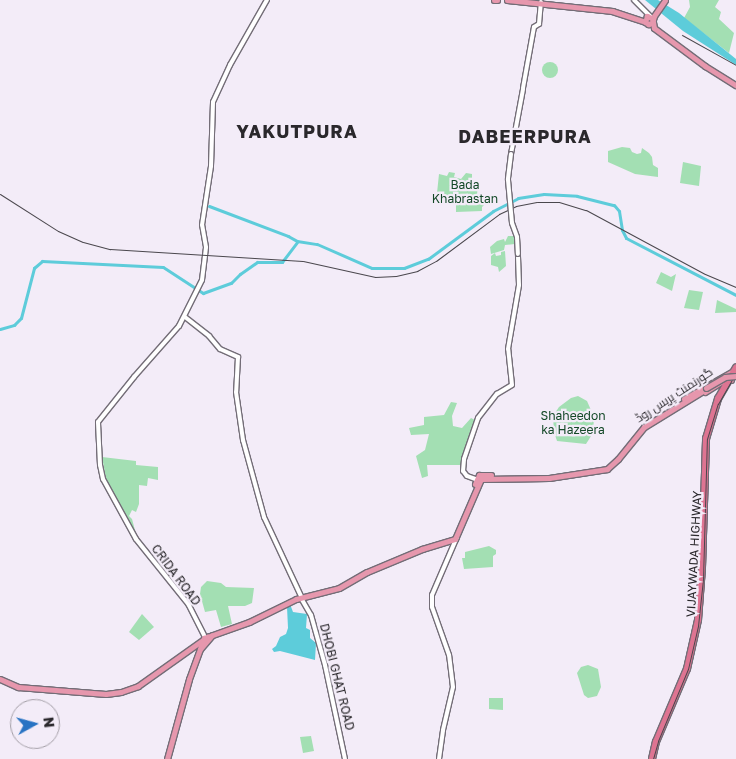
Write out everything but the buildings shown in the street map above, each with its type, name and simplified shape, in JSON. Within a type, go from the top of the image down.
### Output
[{"type":"highway","name":"VIJAYWADA HIGHWAY","points":[[685,679],[699,610],[707,431],[718,399],[735,373]]},
{"type":"highway","name":"VIJAYWADA HIGHWAY","points":[[653,759],[656,742],[685,679],[701,620],[711,432],[719,407],[735,373]]},
{"type":"main road","points":[[185,317],[202,280],[206,247],[202,224],[211,166],[213,102],[230,65],[267,0]]},
{"type":"main road","points":[[507,0],[612,11],[649,18]]},
{"type":"main road","points":[[634,0],[642,8],[654,28],[705,66],[736,85]]},
{"type":"main road","points":[[649,18],[664,0]]},
{"type":"main road","points":[[479,480],[465,472],[465,462],[481,414],[498,396],[514,386],[510,349],[521,285],[517,237],[513,228],[508,180],[534,27],[539,24],[540,2]]},
{"type":"main road","points":[[519,256],[519,285],[508,349],[512,385],[497,394],[479,413],[465,462],[464,473],[470,477],[479,480],[549,478],[602,471],[618,459],[644,427],[684,401],[735,373]]},
{"type":"main road","name":"CRIDA ROAD","points":[[185,317],[98,422],[100,464],[102,476],[138,540],[189,605],[205,636]]},
{"type":"main road","name":"DHOBI GHAT ROAD","points":[[185,317],[208,336],[220,350],[238,357],[236,392],[243,440],[263,514],[300,598],[313,621],[345,757]]},
{"type":"main road","points":[[684,401],[735,373]]},
{"type":"main road","name":"گورنمنٹ پریس روڈ","points":[[722,379],[735,373]]},
{"type":"main road","name":"گورنمنٹ پریس روڈ","points":[[479,480],[482,474],[551,476],[606,467],[621,453],[639,429],[684,401]]},
{"type":"main road","points":[[439,759],[443,730],[453,687],[449,655],[434,616],[432,603],[434,586],[453,546],[479,480]]},
{"type":"main road","points":[[1,679],[18,687],[106,694],[119,692],[138,686],[205,636],[260,616],[300,598],[351,581],[422,549],[455,538]]},
{"type":"main road","points":[[188,678],[205,636]]},
{"type":"main road","points":[[200,650],[205,636]]},
{"type":"main road","points":[[166,759],[188,678],[205,636]]},
{"type":"green space","points":[[689,0],[719,0],[715,7],[721,12],[719,19],[734,33],[729,53],[684,18],[690,7]]},
{"type":"green space","points":[[550,62],[558,70],[550,78],[542,70]]},
{"type":"green space","points":[[622,147],[630,148],[632,152],[637,154],[641,153],[642,148],[649,153],[652,157],[653,165],[658,168],[658,177],[635,174],[608,162],[608,151]]},
{"type":"green space","points":[[683,162],[701,166],[699,186],[680,183]]},
{"type":"green space","name":"Bada Khabrastan","points":[[449,172],[455,173],[454,177],[461,179],[466,173],[472,174],[472,182],[478,183],[477,195],[487,195],[487,202],[482,207],[482,211],[456,212],[456,201],[441,200],[437,193],[439,174],[447,176]]},
{"type":"green space","points":[[508,236],[514,236],[515,244],[505,245],[504,250],[491,254],[490,247],[497,241],[504,239],[505,242]]},
{"type":"green space","points":[[505,251],[506,266],[499,272],[498,267],[491,265],[491,256],[495,253],[496,256],[501,255],[501,252]]},
{"type":"green space","points":[[661,272],[671,277],[676,274],[672,291],[656,283]]},
{"type":"green space","points":[[689,290],[703,292],[699,310],[684,308]]},
{"type":"green space","points":[[717,300],[736,309],[736,312],[715,313]]},
{"type":"green space","name":"Shaheedon ka Hazeera","points":[[578,396],[587,401],[594,417],[593,433],[586,444],[557,441],[554,432],[553,416],[559,407],[571,398]]},
{"type":"green space","points":[[451,402],[457,403],[452,416],[453,426],[462,428],[471,418],[475,420],[462,465],[427,465],[428,476],[422,478],[416,456],[425,450],[429,434],[411,435],[409,428],[424,425],[424,417],[444,415]]},
{"type":"green space","points":[[102,457],[136,461],[136,465],[158,467],[158,480],[148,478],[147,486],[139,485],[139,504],[136,512],[132,510],[129,516],[132,519],[136,534],[107,484]]},
{"type":"green space","points":[[489,546],[496,550],[496,554],[493,556],[493,567],[464,569],[462,558],[465,558],[465,552]]},
{"type":"green space","points":[[207,581],[221,583],[226,587],[254,588],[252,603],[245,606],[228,606],[232,624],[221,627],[216,610],[205,612],[200,594],[201,587]]},
{"type":"green space","points":[[142,614],[154,627],[139,640],[129,632]]},
{"type":"green space","points":[[588,665],[598,669],[601,687],[597,696],[588,698],[584,695],[577,673],[581,667]]},
{"type":"green space","points":[[489,698],[503,698],[503,710],[489,709]]},
{"type":"green space","points":[[311,736],[314,751],[303,753],[300,737]]},
{"type":"water","points":[[645,0],[658,0],[679,13],[736,59],[736,65],[683,31]]},
{"type":"water","points":[[290,604],[293,612],[307,614],[306,628],[310,630],[310,638],[316,643],[315,660],[280,651],[274,652],[272,649],[276,646],[280,637],[286,634],[288,628],[287,607]]},
{"type":"waterway","points":[[209,206],[297,241],[317,244],[372,268],[404,268],[428,259],[493,211],[518,198],[544,194],[577,196],[614,205],[619,211],[622,230],[626,238],[736,295]]},
{"type":"waterway","points":[[0,329],[14,325],[21,318],[34,268],[42,261],[163,267],[203,293],[231,283],[257,262],[282,262],[297,242]]},
{"type":"railway","points":[[682,35],[736,65]]},
{"type":"railway","points":[[0,194],[58,231],[83,242],[110,249],[303,261],[375,277],[396,276],[417,271],[436,261],[499,214],[516,206],[537,202],[559,202],[586,210],[705,274],[736,287]]},
{"type":"railway","points":[[653,759],[658,741],[688,669],[698,626],[703,579],[707,439],[718,404],[736,373]]},
{"type":"district","name":"YAKUTPURA","points":[[297,131]]},
{"type":"district","name":"DABEERPURA","points":[[525,136]]}]
